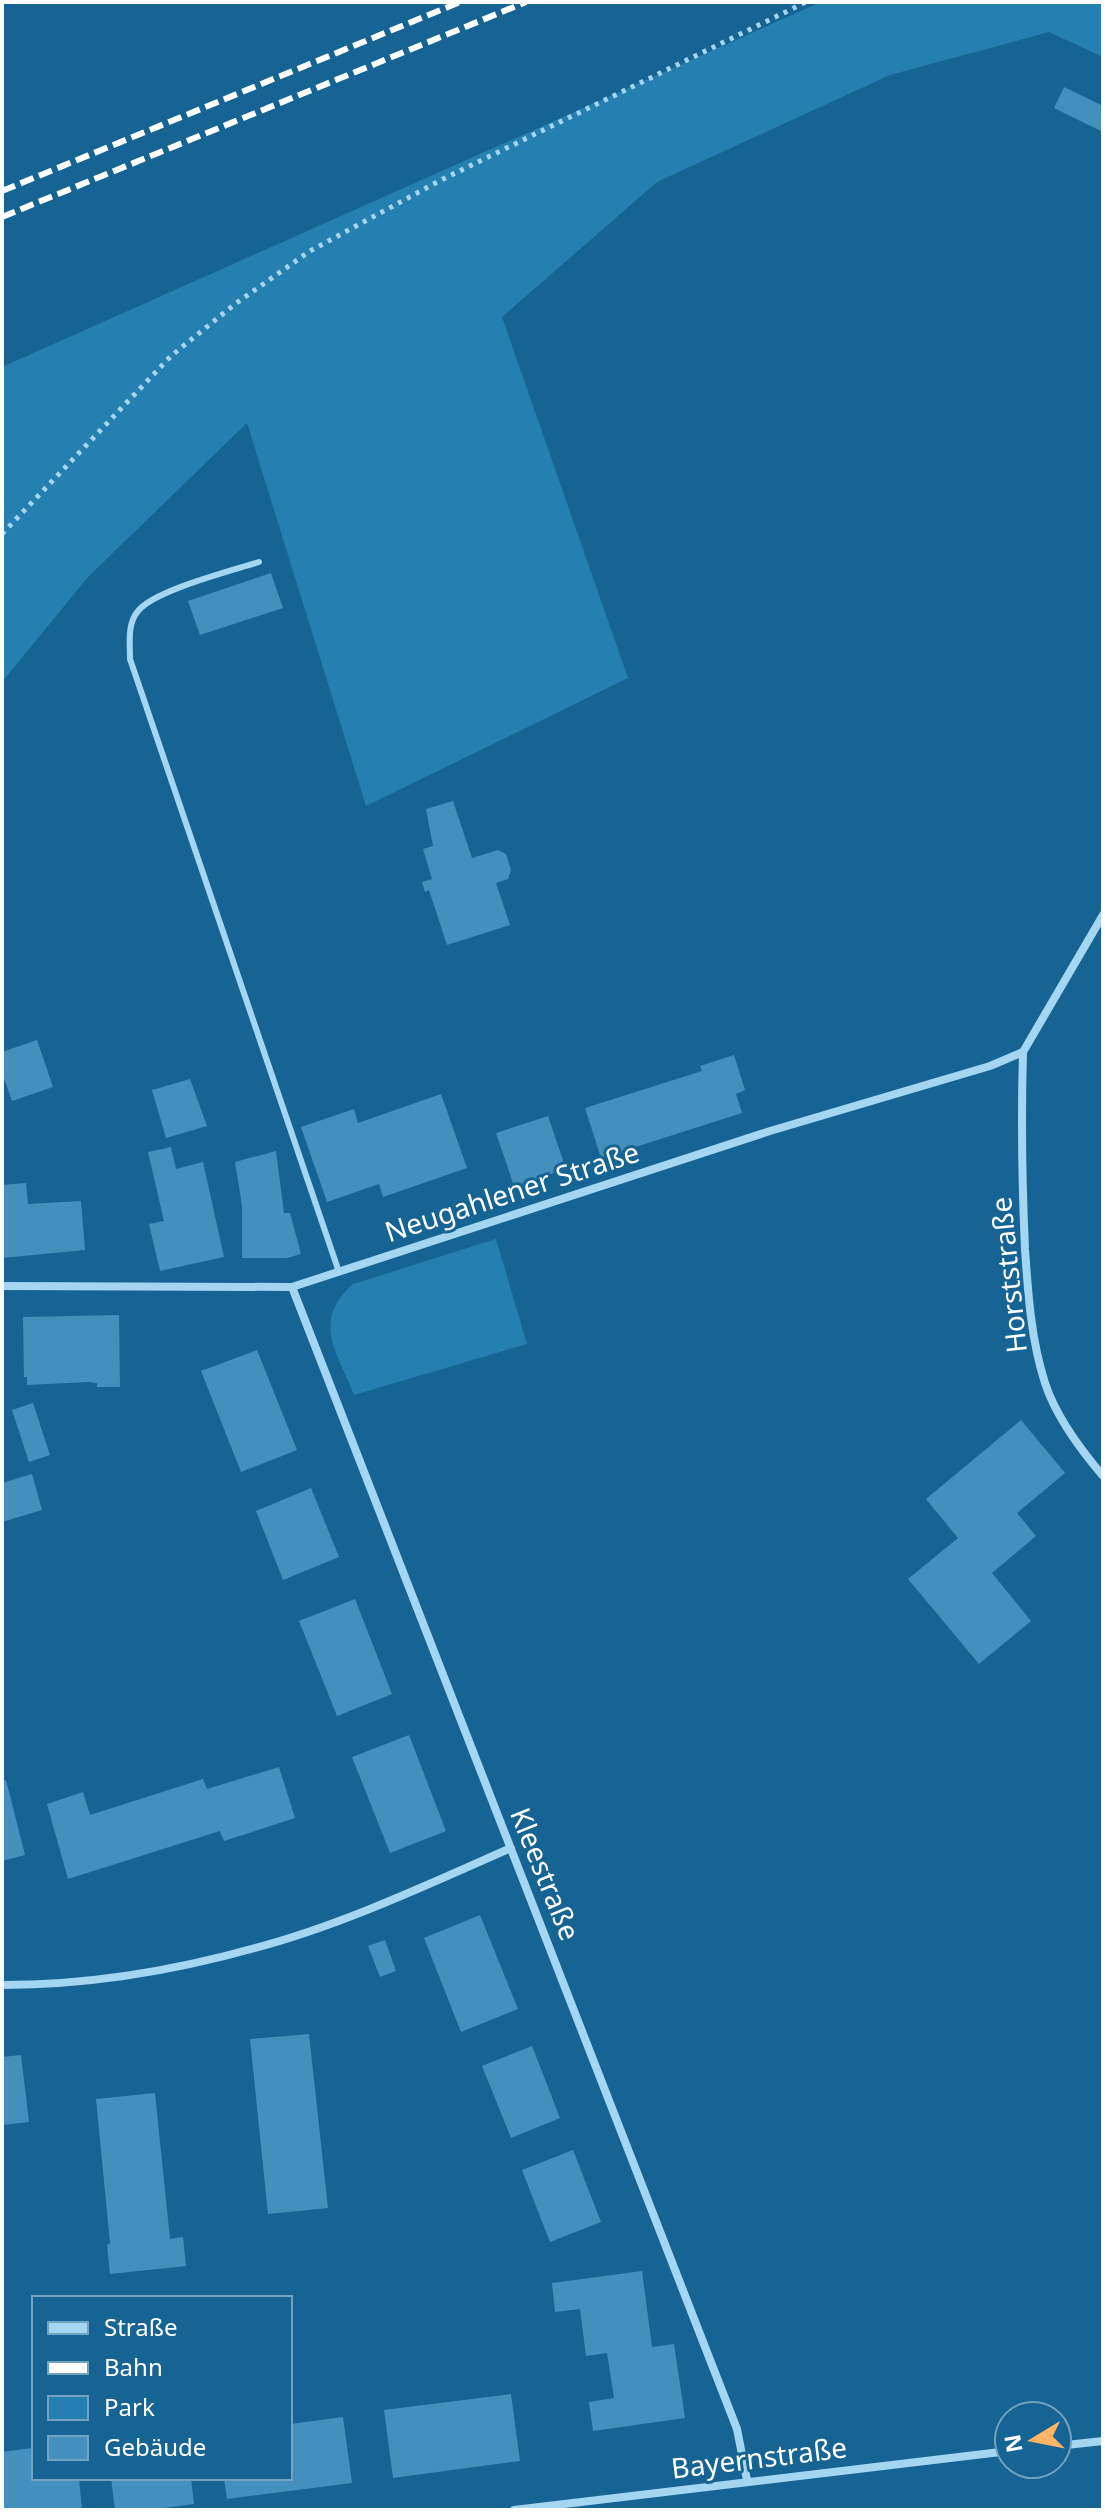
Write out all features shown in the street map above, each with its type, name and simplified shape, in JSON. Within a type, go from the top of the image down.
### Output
[{"type":"street","points":[[1023,1052],[1103,915]]},
{"type":"street","name":"Neugahlener Straße","points":[[2,1286],[292,1287],[770,1131],[990,1066],[1023,1052]]},
{"type":"street","name":"Horststraße","points":[[1023,1052],[1022,1205],[1035,1343],[1054,1403],[1066,1426],[1103,1476]]},
{"type":"street","name":"Kleestraße","points":[[292,1287],[737,2429],[747,2480]]},
{"type":"street","points":[[2,1985],[81,1981],[193,1963],[257,1948],[430,1883],[511,1848]]},
{"type":"street","points":[[1073,2444],[1103,2441]]},
{"type":"street","name":"Bayernstraße","points":[[514,2510],[993,2453]]},
{"type":"lane","points":[[259,562],[163,594],[138,610],[129,631],[130,659],[339,1272]]},
{"type":"path","points":[[2,534],[171,356],[235,304],[310,251],[441,180],[806,2]]},
{"type":"green space","points":[[821,2],[1103,2],[1103,57],[1049,32],[890,75],[657,182],[502,317],[628,678],[366,806],[247,423],[88,577],[2,682],[2,367]]},
{"type":"green space","points":[[496,1239],[527,1344],[354,1395],[331,1337],[333,1311],[340,1298],[353,1284]]},
{"type":"building","points":[[1064,87],[1103,106],[1103,132],[1054,108]]},
{"type":"building","points":[[271,573],[283,608],[200,635],[188,601]]},
{"type":"building","points":[[453,801],[472,858],[498,850],[506,854],[511,870],[508,879],[496,883],[510,925],[447,945],[429,890],[425,892],[422,882],[432,879],[423,849],[433,846],[426,809]]},
{"type":"building","points":[[37,1040],[53,1087],[12,1101],[2,1073],[2,1052]]},
{"type":"building","points":[[734,1055],[745,1090],[736,1094],[742,1113],[601,1158],[585,1108],[702,1071],[700,1066]]},
{"type":"building","points":[[190,1079],[207,1126],[166,1138],[152,1090]]},
{"type":"building","points":[[441,1094],[467,1168],[383,1197],[379,1184],[327,1202],[301,1127],[354,1109],[358,1123]]},
{"type":"building","points":[[548,1116],[566,1169],[514,1186],[496,1133]]},
{"type":"building","points":[[171,1147],[176,1169],[203,1162],[224,1257],[160,1271],[149,1224],[164,1221],[148,1152]]},
{"type":"building","points":[[276,1151],[284,1213],[290,1213],[301,1254],[287,1258],[242,1258],[242,1206],[235,1162]]},
{"type":"building","points":[[26,1183],[28,1204],[81,1201],[85,1250],[2,1258],[2,1185]]},
{"type":"building","points":[[119,1315],[120,1387],[97,1387],[97,1383],[89,1382],[27,1385],[27,1377],[24,1377],[23,1317]]},
{"type":"building","points":[[257,1350],[297,1450],[241,1472],[201,1371]]},
{"type":"building","points":[[33,1403],[50,1455],[29,1462],[12,1410]]},
{"type":"building","points":[[1021,1420],[1065,1473],[1017,1513],[1036,1536],[992,1573],[1031,1621],[979,1664],[908,1579],[958,1538],[926,1499]]},
{"type":"building","points":[[32,1474],[42,1510],[2,1522],[2,1483]]},
{"type":"building","points":[[311,1488],[339,1557],[283,1580],[256,1511]]},
{"type":"building","points":[[355,1599],[392,1694],[337,1716],[299,1621]]},
{"type":"building","points":[[409,1735],[446,1831],[390,1853],[352,1757]]},
{"type":"building","points":[[279,1767],[295,1818],[224,1841],[220,1831],[68,1879],[47,1804],[83,1792],[90,1815],[203,1779],[207,1789]]},
{"type":"building","points":[[6,1780],[25,1855],[2,1861],[2,1781]]},
{"type":"building","points":[[480,1915],[518,2009],[461,2032],[424,1938]]},
{"type":"building","points":[[385,1940],[396,1971],[380,1977],[368,1946]]},
{"type":"building","points":[[309,2034],[328,2208],[268,2214],[250,2039]]},
{"type":"building","points":[[532,2046],[560,2118],[511,2138],[482,2066]]},
{"type":"building","points":[[21,2055],[29,2122],[2,2125],[2,2057]]},
{"type":"building","points":[[155,2093],[170,2239],[183,2237],[186,2266],[110,2274],[107,2245],[110,2243],[96,2099]]},
{"type":"building","points":[[573,2150],[601,2222],[550,2242],[522,2170]]},
{"type":"building","points":[[642,2271],[652,2347],[674,2344],[685,2418],[593,2431],[589,2402],[614,2398],[607,2353],[586,2356],[580,2309],[555,2312],[552,2283]]},
{"type":"building","points":[[511,2394],[520,2461],[393,2478],[384,2410]]},
{"type":"building","points":[[343,2417],[352,2483],[227,2499],[224,2480],[292,2480],[292,2424]]},
{"type":"building","points":[[32,2448],[32,2480],[79,2480],[82,2510],[2,2510],[2,2452]]},
{"type":"building","points":[[111,2480],[191,2480],[194,2504],[149,2510],[115,2510]]},
{"type":"railway","points":[[2,191],[460,2]]},
{"type":"railway","points":[[2,217],[526,2]]}]
